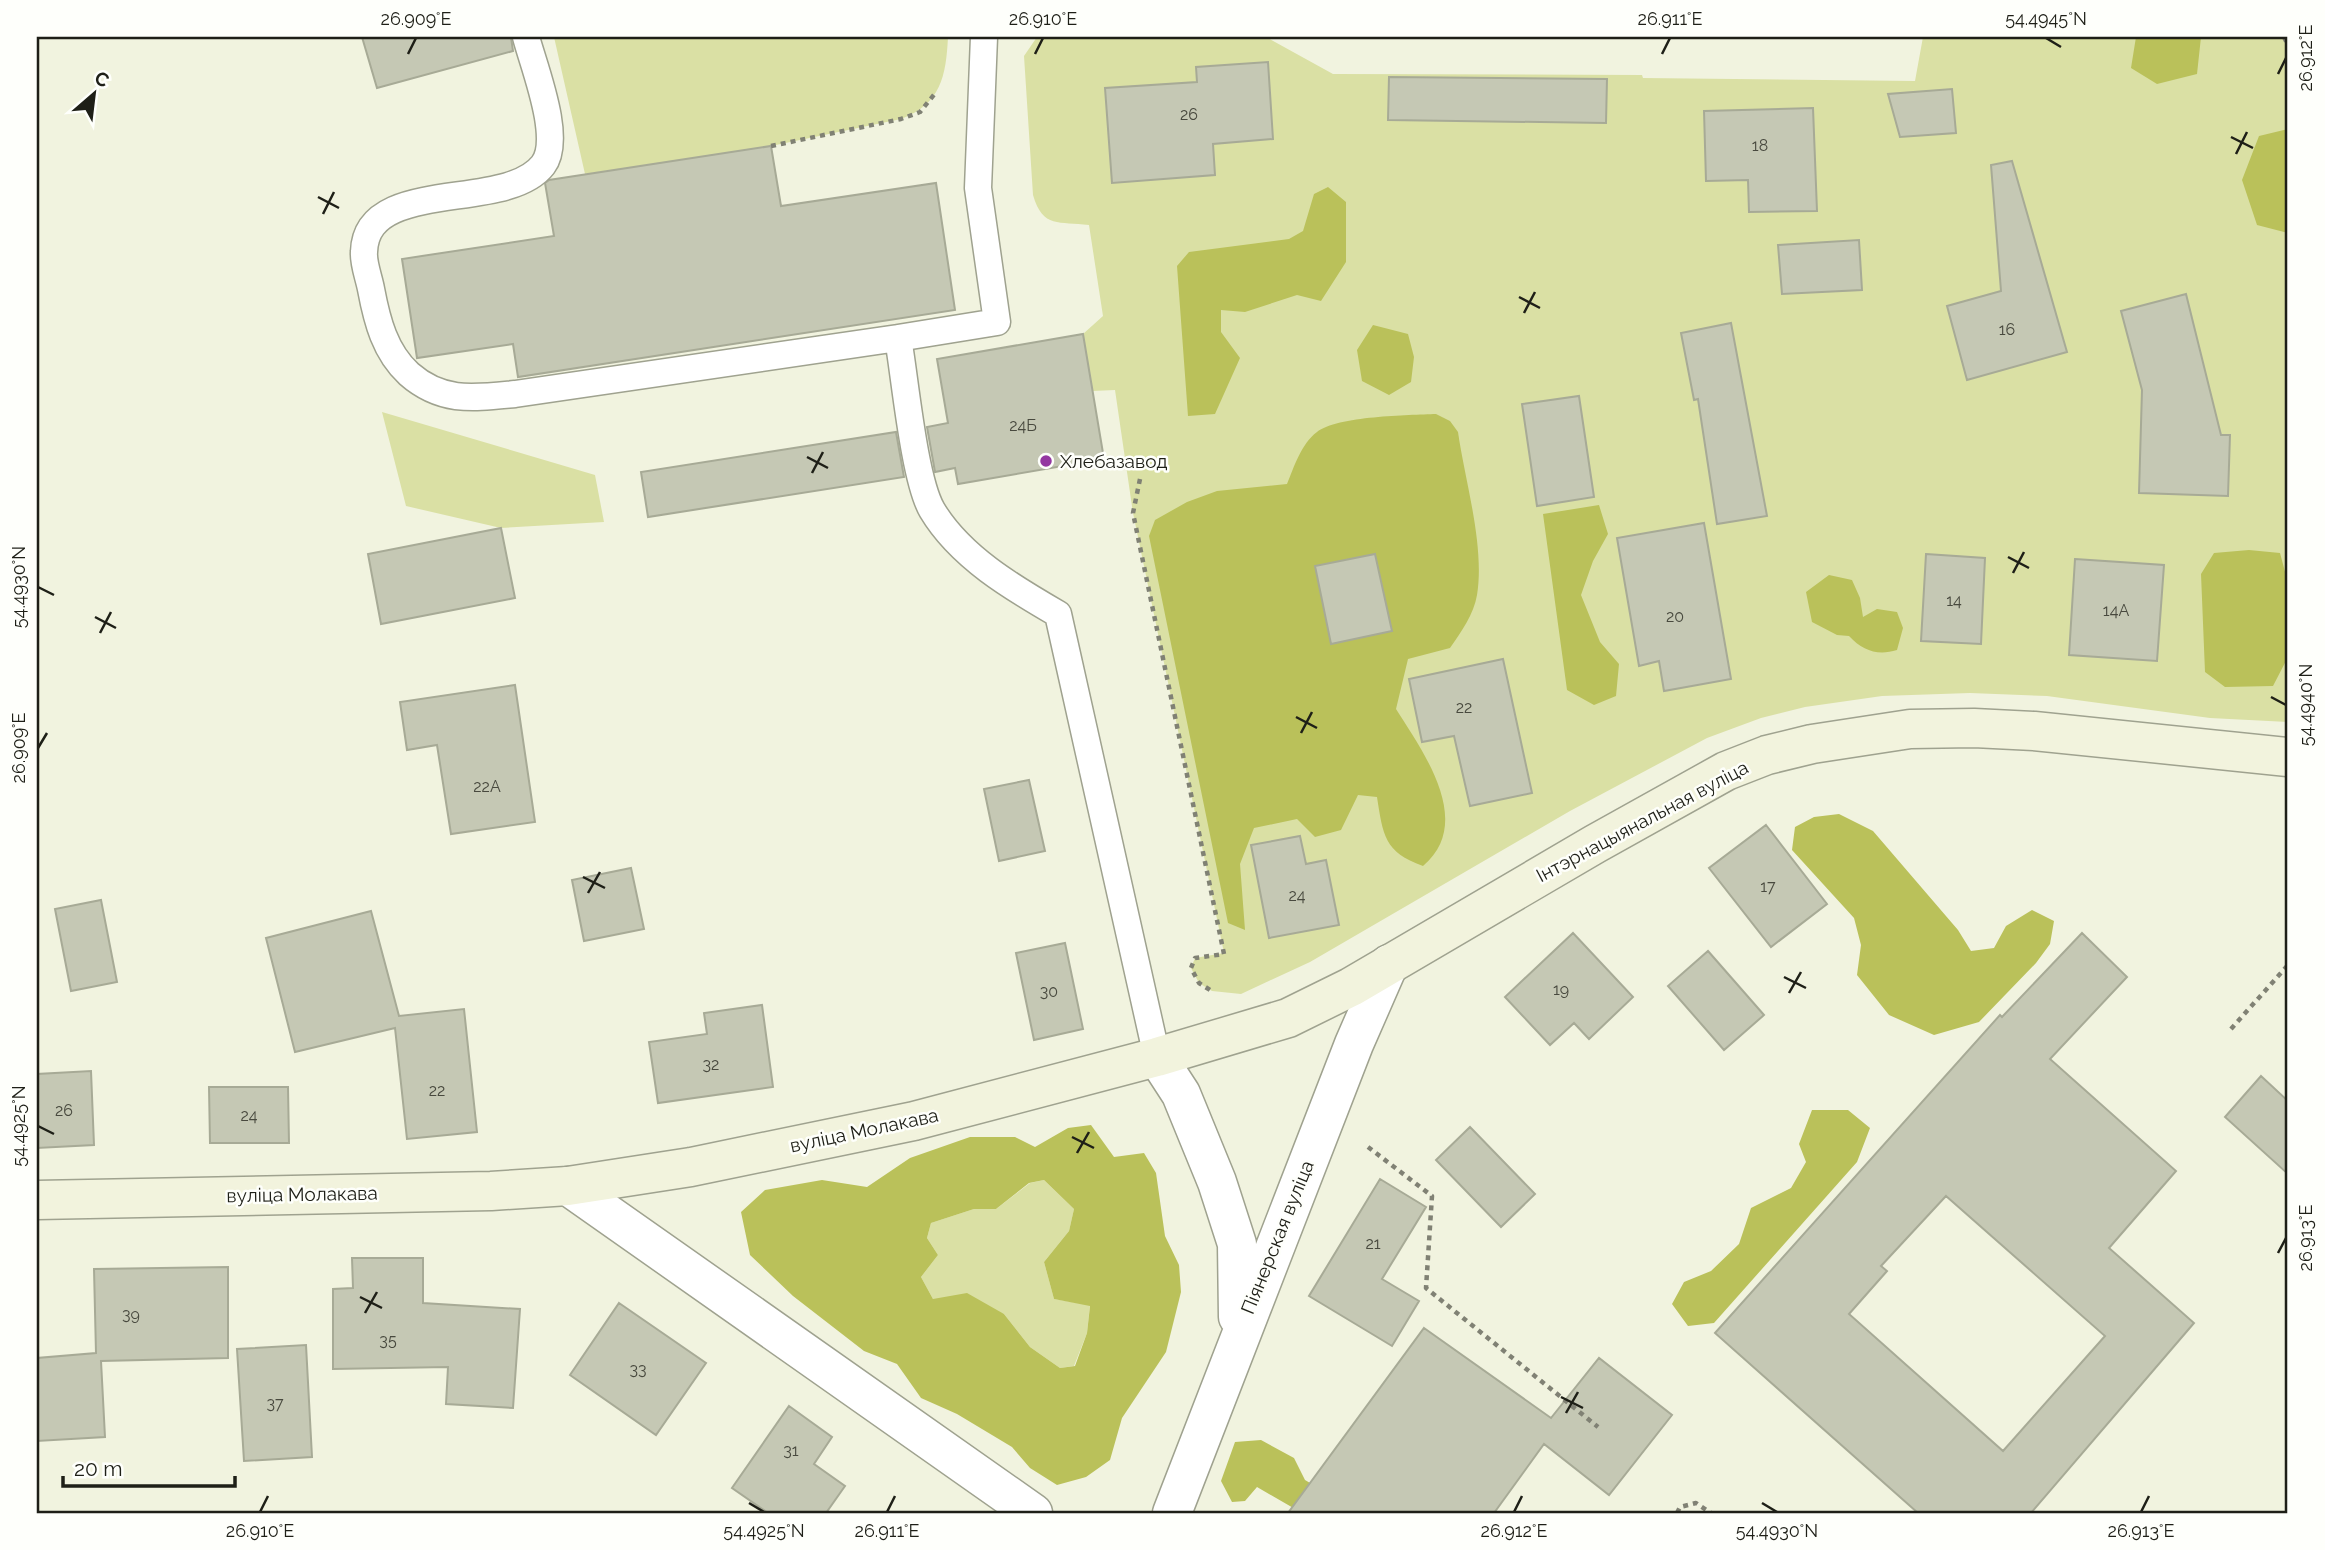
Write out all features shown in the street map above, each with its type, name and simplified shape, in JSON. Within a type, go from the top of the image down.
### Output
[{"type":"main road","name":"Інтэрнацыянальная вуліца","points":[[1157,1057],[1288,1018],[1350,987],[1726,771],[1812,744],[1910,729],[1974,728],[2034,731],[2288,757]]},
{"type":"main road","name":"вуліца Молакава","points":[[37,1200],[491,1191],[568,1186],[691,1167],[914,1121],[1157,1057]]},
{"type":"street","name":"Піянерская вуліца","points":[[1172,1513],[1238,1337],[1354,1044],[1389,964]]},
{"type":"street","points":[[1157,1057],[1181,1094],[1217,1182],[1237,1244],[1238,1337]]},
{"type":"street","points":[[568,1186],[1033,1513]]},
{"type":"lane","points":[[526,37],[551,134],[544,164],[522,184],[398,207],[373,223],[363,251],[378,325],[397,363],[426,389],[469,399],[997,322],[978,188],[984,37]]},
{"type":"lane","points":[[898,338],[921,475],[932,509],[969,553],[1014,589],[1058,614],[1157,1057]]},
{"type":"path","points":[[2284,37],[2288,45]]},
{"type":"path","points":[[771,146],[910,116],[920,112],[941,83]]},
{"type":"path","points":[[1140,479],[1133,513],[1224,954],[1195,958],[1191,968],[1199,983],[1212,991],[1222,992]]},
{"type":"path","points":[[2231,1029],[2288,965]]},
{"type":"path","points":[[1358,1139],[1432,1196],[1426,1288],[1598,1427]]},
{"type":"path","points":[[1676,1513],[1680,1507],[1696,1503],[1711,1513]]},
{"type":"green space","points":[[554,37],[948,37],[939,87],[925,105],[901,119],[771,146],[585,174]]},
{"type":"green space","points":[[1037,37],[1266,37],[1333,74],[1642,75],[1643,78],[1915,81],[1923,37],[2288,37],[2288,722],[2210,718],[2047,696],[1970,693],[1882,696],[1805,707],[1761,718],[1707,738],[1570,811],[1310,962],[1241,994],[1212,991],[1199,983],[1191,968],[1195,958],[1224,953],[1133,513],[1115,390],[1092,391],[1083,334],[1103,316],[1089,225],[1061,223],[1047,218],[1037,206],[1033,195],[1024,56]]},
{"type":"green space","points":[[2136,37],[2201,37],[2197,74],[2157,84],[2131,68]]},
{"type":"green space","points":[[2288,129],[2288,233],[2257,225],[2242,180],[2259,136]]},
{"type":"green space","points":[[1328,187],[1346,202],[1346,262],[1321,301],[1297,295],[1245,312],[1221,310],[1221,332],[1240,358],[1215,414],[1188,416],[1177,266],[1189,252],[1289,239],[1303,231],[1314,194]]},
{"type":"green space","points":[[1373,325],[1408,334],[1414,357],[1411,382],[1389,395],[1362,381],[1357,350]]},
{"type":"green space","points":[[382,412],[595,475],[604,522],[501,528],[406,506]]},
{"type":"green space","points":[[1436,414],[1450,421],[1458,432],[1473,514],[1479,576],[1473,609],[1450,648],[1408,659],[1396,709],[1419,745],[1439,787],[1445,829],[1438,848],[1423,866],[1400,855],[1384,832],[1377,797],[1358,795],[1341,830],[1315,837],[1297,819],[1254,828],[1240,864],[1245,930],[1228,923],[1149,536],[1155,520],[1187,502],[1217,491],[1287,484],[1311,437],[1327,427],[1374,417]]},
{"type":"green space","points":[[1599,505],[1608,534],[1593,561],[1581,595],[1600,642],[1619,664],[1616,696],[1594,705],[1567,690],[1543,514]]},
{"type":"green space","points":[[2249,550],[2280,553],[2288,583],[2288,657],[2273,686],[2225,687],[2205,672],[2201,574],[2214,553]]},
{"type":"green space","points":[[1829,575],[1852,580],[1860,598],[1863,617],[1877,609],[1897,612],[1903,628],[1897,650],[1871,651],[1849,636],[1837,635],[1812,622],[1806,592]]},
{"type":"green space","points":[[1839,814],[1873,831],[1958,930],[1971,951],[1994,948],[2006,926],[2032,910],[2054,921],[2050,944],[2036,963],[1979,1022],[1934,1035],[1889,1015],[1857,975],[1861,945],[1854,918],[1792,850],[1795,827],[1814,817]]},
{"type":"green space","points":[[1812,1110],[1848,1110],[1870,1128],[1857,1162],[1714,1323],[1688,1326],[1672,1304],[1684,1282],[1711,1271],[1739,1244],[1751,1208],[1791,1188],[1806,1162],[1799,1144]]},
{"type":"green space","points":[[1091,1125],[1114,1157],[1144,1153],[1156,1173],[1165,1236],[1179,1265],[1181,1292],[1166,1352],[1122,1418],[1110,1460],[1086,1477],[1057,1485],[1030,1468],[1012,1447],[957,1414],[921,1398],[897,1364],[864,1351],[793,1296],[750,1255],[741,1212],[765,1190],[822,1180],[867,1187],[910,1158],[970,1137],[1015,1137],[1035,1147],[1068,1128]],"holes":[[[1044,1180],[1074,1209],[1069,1231],[1044,1262],[1054,1299],[1090,1306],[1087,1333],[1075,1366],[1060,1368],[1030,1347],[1004,1314],[967,1293],[933,1299],[921,1277],[938,1255],[927,1238],[931,1223],[974,1209],[996,1209],[1029,1183]]]},
{"type":"green space","points":[[1044,1180],[1074,1209],[1069,1231],[1044,1262],[1054,1299],[1090,1305],[1087,1333],[1074,1366],[1060,1368],[1030,1347],[1004,1314],[933,1299],[921,1277],[938,1255],[927,1238],[931,1223],[974,1209],[996,1209],[1030,1183]]},
{"type":"green space","points":[[1261,1440],[1294,1458],[1305,1480],[1327,1493],[1416,1504],[1419,1513],[1342,1513],[1312,1496],[1302,1513],[1257,1487],[1245,1501],[1232,1502],[1221,1481],[1235,1442]]},
{"type":"building","points":[[362,37],[511,37],[513,51],[377,88]]},
{"type":"building","points":[[1268,62],[1273,139],[1213,144],[1215,175],[1112,183],[1105,88],[1197,82],[1196,67]]},
{"type":"building","points":[[1389,77],[1607,79],[1606,123],[1388,120]]},
{"type":"building","points":[[1952,89],[1956,133],[1900,137],[1888,94]]},
{"type":"building","points":[[1813,108],[1817,211],[1749,212],[1748,180],[1706,181],[1704,111]]},
{"type":"building","points":[[771,146],[781,206],[936,183],[955,310],[518,377],[513,344],[417,358],[402,259],[554,236],[545,183],[549,180]]},
{"type":"building","points":[[2012,161],[2067,352],[1967,380],[1947,306],[2001,291],[1991,165]]},
{"type":"building","points":[[1859,240],[1862,290],[1782,294],[1778,245]]},
{"type":"building","points":[[2186,294],[2221,435],[2230,435],[2228,496],[2139,493],[2142,390],[2121,311]]},
{"type":"building","points":[[1731,323],[1767,516],[1717,524],[1698,399],[1694,400],[1681,333]]},
{"type":"building","points":[[1083,334],[1104,459],[958,484],[955,468],[935,472],[927,427],[948,423],[937,359]]},
{"type":"building","points":[[1579,396],[1594,497],[1537,506],[1522,404]]},
{"type":"building","points":[[896,432],[904,477],[648,517],[641,472]]},
{"type":"building","points":[[1704,523],[1731,679],[1664,691],[1659,661],[1639,666],[1617,538]]},
{"type":"building","points":[[501,528],[515,598],[381,624],[368,554]]},
{"type":"building","points":[[1375,554],[1392,631],[1331,644],[1315,566]]},
{"type":"building","points":[[1926,554],[1985,558],[1981,644],[1921,641]]},
{"type":"building","points":[[2075,559],[2164,565],[2157,661],[2069,655]]},
{"type":"building","points":[[1503,659],[1532,793],[1470,806],[1454,736],[1422,742],[1409,679]]},
{"type":"building","points":[[515,685],[535,822],[451,834],[437,745],[407,750],[400,702]]},
{"type":"building","points":[[1029,780],[1045,851],[999,861],[984,789]]},
{"type":"building","points":[[1766,825],[1827,904],[1771,947],[1709,868]]},
{"type":"building","points":[[1300,836],[1306,864],[1326,860],[1339,925],[1269,938],[1251,845]]},
{"type":"building","points":[[631,868],[644,929],[584,941],[572,880]]},
{"type":"building","points":[[101,900],[117,982],[71,991],[55,909]]},
{"type":"building","points":[[371,911],[399,1016],[464,1009],[477,1132],[407,1139],[395,1028],[295,1052],[266,938]]},
{"type":"building","points":[[1573,933],[1633,997],[1589,1039],[1574,1023],[1550,1045],[1505,997]]},
{"type":"building","points":[[2082,933],[2127,977],[2050,1059],[2176,1171],[2109,1248],[2194,1323],[2031,1513],[1918,1513],[1715,1333],[2000,1015],[2002,1017]],"holes":[[[1946,1196],[2105,1336],[2003,1451],[1849,1314],[1887,1271],[1881,1266]]]},
{"type":"building","points":[[1065,943],[1083,1029],[1034,1040],[1016,953]]},
{"type":"building","points":[[1708,951],[1764,1015],[1724,1050],[1668,986]]},
{"type":"building","points":[[762,1005],[773,1087],[658,1103],[649,1042],[707,1034],[704,1013]]},
{"type":"building","points":[[91,1071],[94,1145],[37,1148],[37,1074]]},
{"type":"building","points":[[2261,1076],[2288,1101],[2288,1174],[2225,1117]]},
{"type":"building","points":[[209,1087],[288,1087],[289,1143],[210,1143]]},
{"type":"building","points":[[1470,1127],[1535,1194],[1501,1227],[1436,1160]]},
{"type":"building","points":[[1380,1179],[1426,1207],[1382,1279],[1419,1301],[1392,1346],[1309,1296]]},
{"type":"building","points":[[352,1258],[423,1258],[423,1303],[520,1309],[513,1408],[446,1404],[448,1367],[333,1369],[333,1289],[353,1288]]},
{"type":"building","points":[[228,1267],[228,1358],[101,1361],[105,1437],[37,1441],[37,1358],[96,1353],[94,1269]]},
{"type":"building","points":[[619,1303],[706,1363],[656,1435],[570,1375]]},
{"type":"building","points":[[1424,1328],[1551,1418],[1599,1358],[1672,1415],[1609,1495],[1544,1444],[1494,1513],[1288,1513]]},
{"type":"building","points":[[306,1345],[312,1457],[244,1461],[237,1349]]},
{"type":"building","points":[[789,1406],[832,1437],[814,1464],[845,1486],[826,1513],[768,1513],[732,1488]]},
{"type":"place","name":"Хлебазавод","points":[[1046,461]]}]
